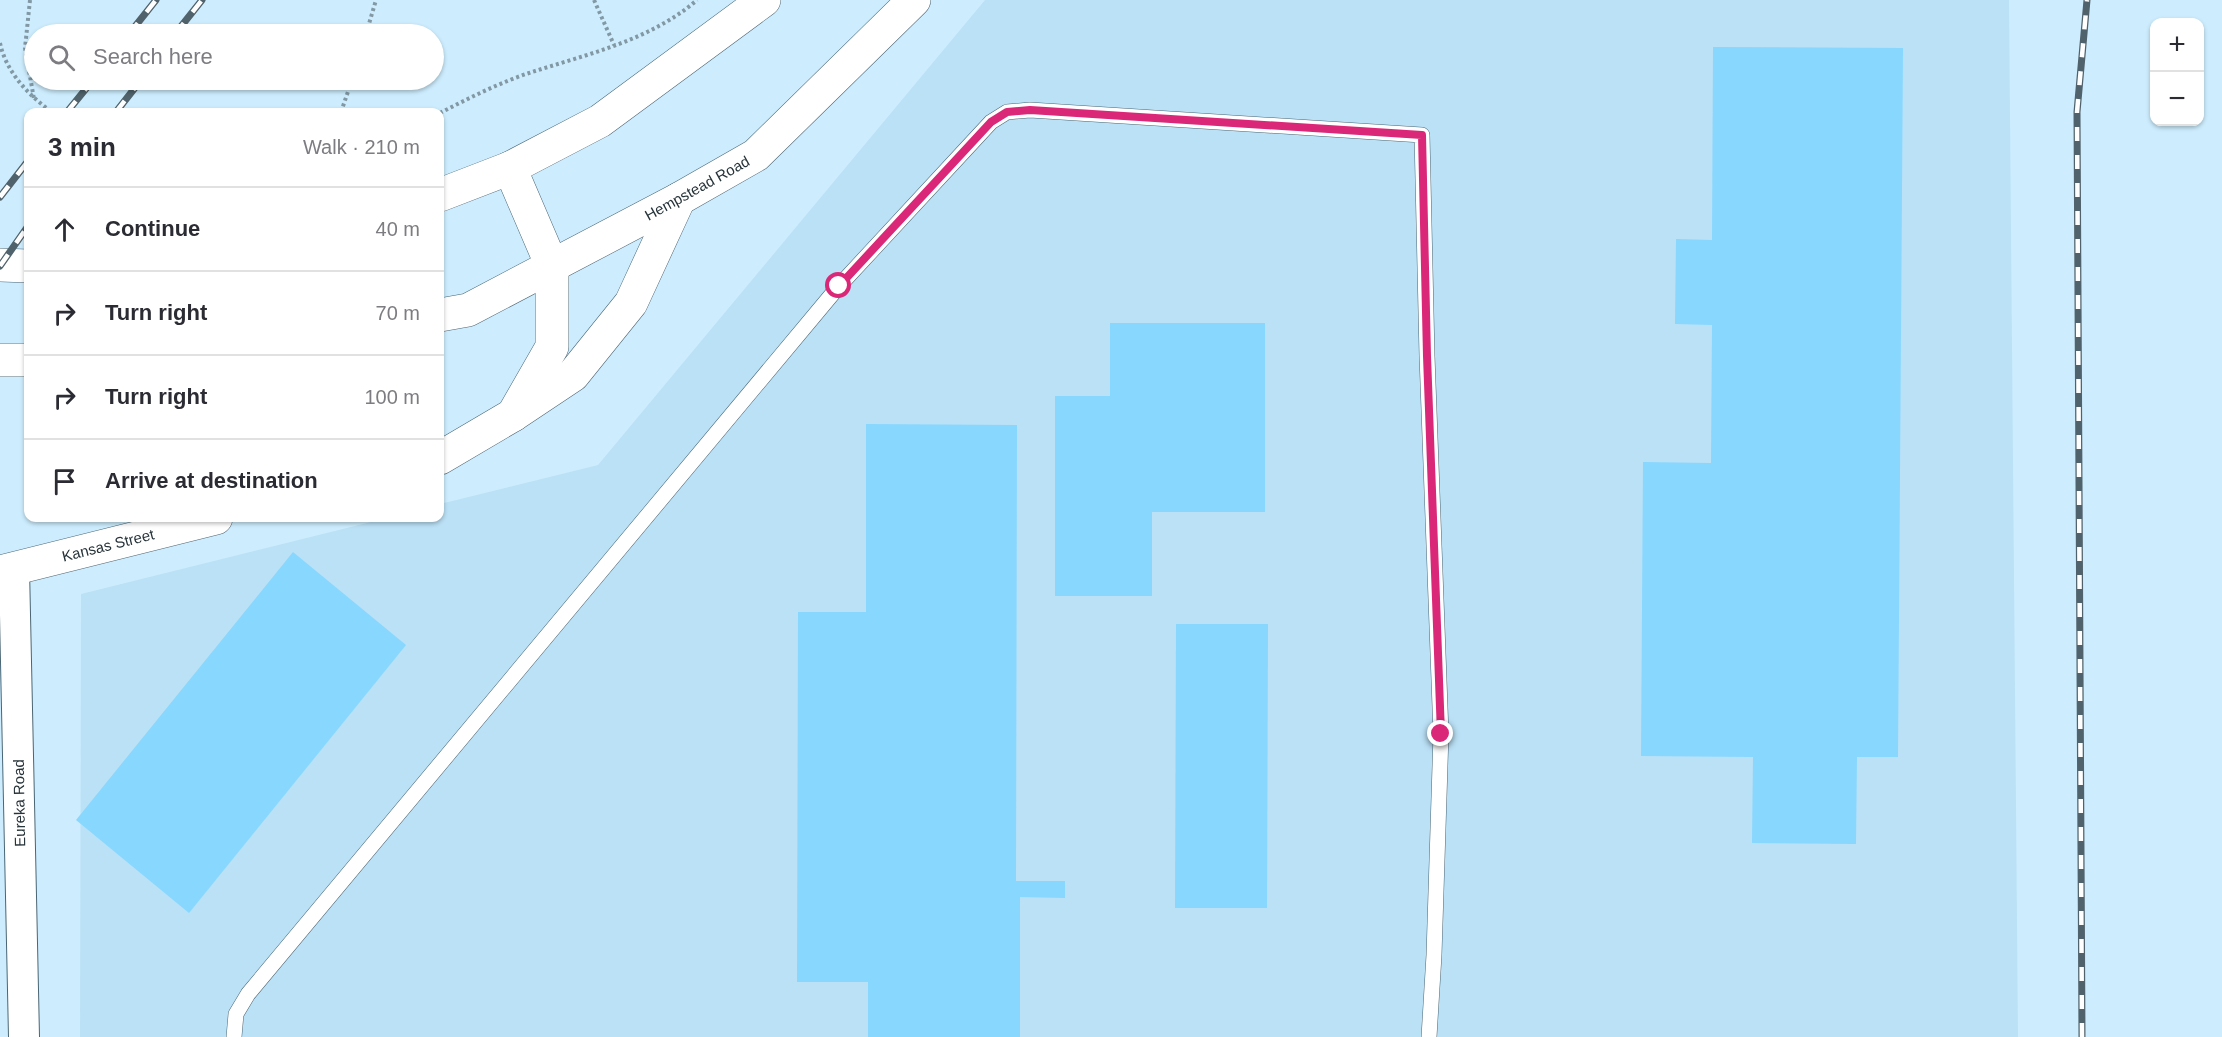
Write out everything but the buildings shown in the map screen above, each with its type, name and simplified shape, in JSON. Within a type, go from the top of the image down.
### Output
[{"type":"main road","points":[[444,193],[510,168],[600,121],[764,0]]},
{"type":"main road","name":"Hempstead Road","points":[[444,314],[468,310],[679,199],[756,155],[914,0]]},
{"type":"main road","points":[[510,168],[552,266],[552,347],[513,415]]},
{"type":"main road","points":[[444,456],[513,415],[573,375],[631,303],[679,199]]},
{"type":"main road","points":[[0,265],[24,266]]},
{"type":"main road","points":[[0,360],[24,360]]},
{"type":"main road","name":"Kansas Street","points":[[7,570],[200,522]]},
{"type":"street","name":"Eureka Road","points":[[7,570],[24,1037]]},
{"type":"lane","points":[[234,1037],[236,1014],[248,994],[839,286],[991,122],[1007,112],[1030,110],[1422,135],[1427,356],[1441,734],[1429,1037]]},
{"type":"path","points":[[27,24],[30,0]]},
{"type":"path","points":[[369,24],[376,0]]},
{"type":"path","points":[[594,0],[614,45]]},
{"type":"path","points":[[444,111],[531,72],[572,61],[614,45],[670,19],[697,0]]},
{"type":"path","points":[[0,43],[3,59],[24,86]]},
{"type":"path","points":[[27,90],[34,99],[46,108]]},
{"type":"path","points":[[32,90],[34,99]]},
{"type":"path","points":[[342,108],[349,90]]},
{"type":"shaded area","points":[[985,0],[2009,0],[2018,1037],[80,1037],[81,594],[371,522],[444,522],[444,503],[598,465]]},
{"type":"railway","points":[[137,24],[156,0]]},
{"type":"railway","points":[[183,24],[202,0]]},
{"type":"railway","points":[[2082,1037],[2077,112],[2087,0]]},
{"type":"railway","points":[[70,108],[85,90]]},
{"type":"railway","points":[[119,108],[133,90]]},
{"type":"railway","points":[[0,197],[24,166]]},
{"type":"railway","points":[[0,266],[24,232]]},
{"type":"route","points":[[839,286],[991,122],[1007,112],[1030,110],[1422,135],[1427,356],[1441,734]]}]
